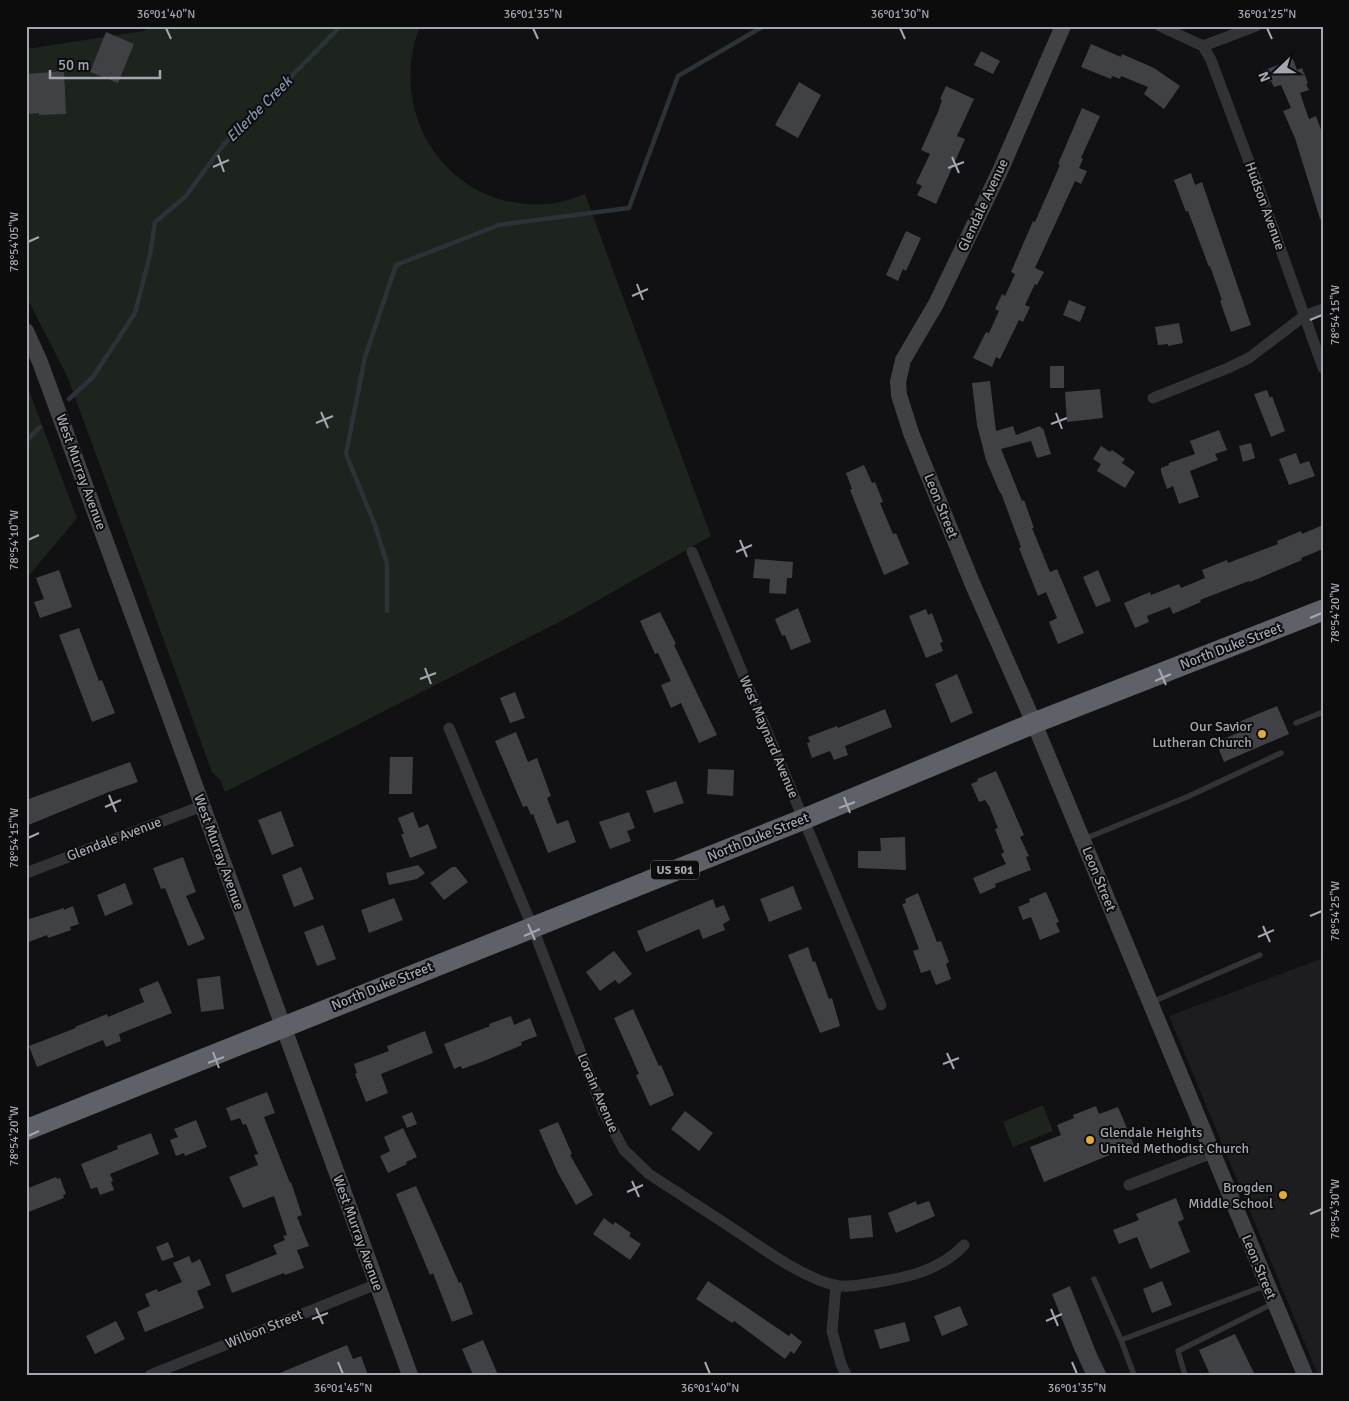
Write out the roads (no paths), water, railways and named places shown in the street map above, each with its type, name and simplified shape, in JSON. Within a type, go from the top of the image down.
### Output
[{"type":"highway","name":"North Duke Street","points":[[26,1130],[532,926],[804,819],[1034,723],[1323,610]]},
{"type":"street","name":"Glendale Avenue","points":[[898,382],[906,356],[936,304],[1000,170],[1063,26]]},
{"type":"street","points":[[1160,26],[1203,46],[1256,26]]},
{"type":"street","name":"Hudson Avenue","points":[[1203,46],[1211,60],[1323,368]]},
{"type":"street","points":[[1153,398],[1249,358],[1304,316],[1323,309]]},
{"type":"street","name":"West Murray Avenue","points":[[26,331],[40,362],[410,1375]]},
{"type":"street","name":"Leon Street","points":[[898,382],[902,408],[911,433],[973,585],[1034,723],[1304,1375]]},
{"type":"street","name":"West Maynard Avenue","points":[[692,552],[881,1005]]},
{"type":"street","name":"Lorain Avenue","points":[[449,728],[532,926],[604,1113],[624,1150],[649,1174],[761,1248],[793,1267],[824,1282],[849,1286],[901,1279],[939,1264],[956,1254],[964,1245]]},
{"type":"street","name":"Glendale Avenue","points":[[26,873],[202,806]]},
{"type":"street","points":[[1129,1185],[1212,1153]]},
{"type":"street","name":"Wilbon Street","points":[[150,1375],[377,1284]]},
{"type":"street","points":[[836,1285],[832,1331],[846,1375]]},
{"type":"lane","points":[[1296,723],[1323,712]]},
{"type":"lane","points":[[1082,840],[1187,797],[1281,753]]},
{"type":"lane","points":[[1150,1003],[1260,955]]},
{"type":"lane","points":[[1094,1280],[1121,1340],[1134,1375]]},
{"type":"lane","points":[[1121,1340],[1267,1285]]},
{"type":"lane","points":[[1185,1375],[1178,1351],[1274,1303]]},
{"type":"waterway","name":"Ellerbe Creek","points":[[69,399],[93,377],[135,313],[150,255],[155,222],[185,197],[224,144],[341,26]]},
{"type":"waterway","points":[[387,611],[387,564],[375,525],[346,454],[365,357],[396,265],[499,225],[629,208],[678,76],[764,26]]},
{"type":"waterway","name":"Ellerbe Creek","points":[[26,441],[40,427]]},
{"type":"place","name":"Our Savior Lutheran Church","points":[[1262,734]]},
{"type":"place","name":"Glendale Heights United Methodist Church","points":[[1090,1140]]},
{"type":"place","name":"Brogden Middle School","points":[[1283,1195]]}]
